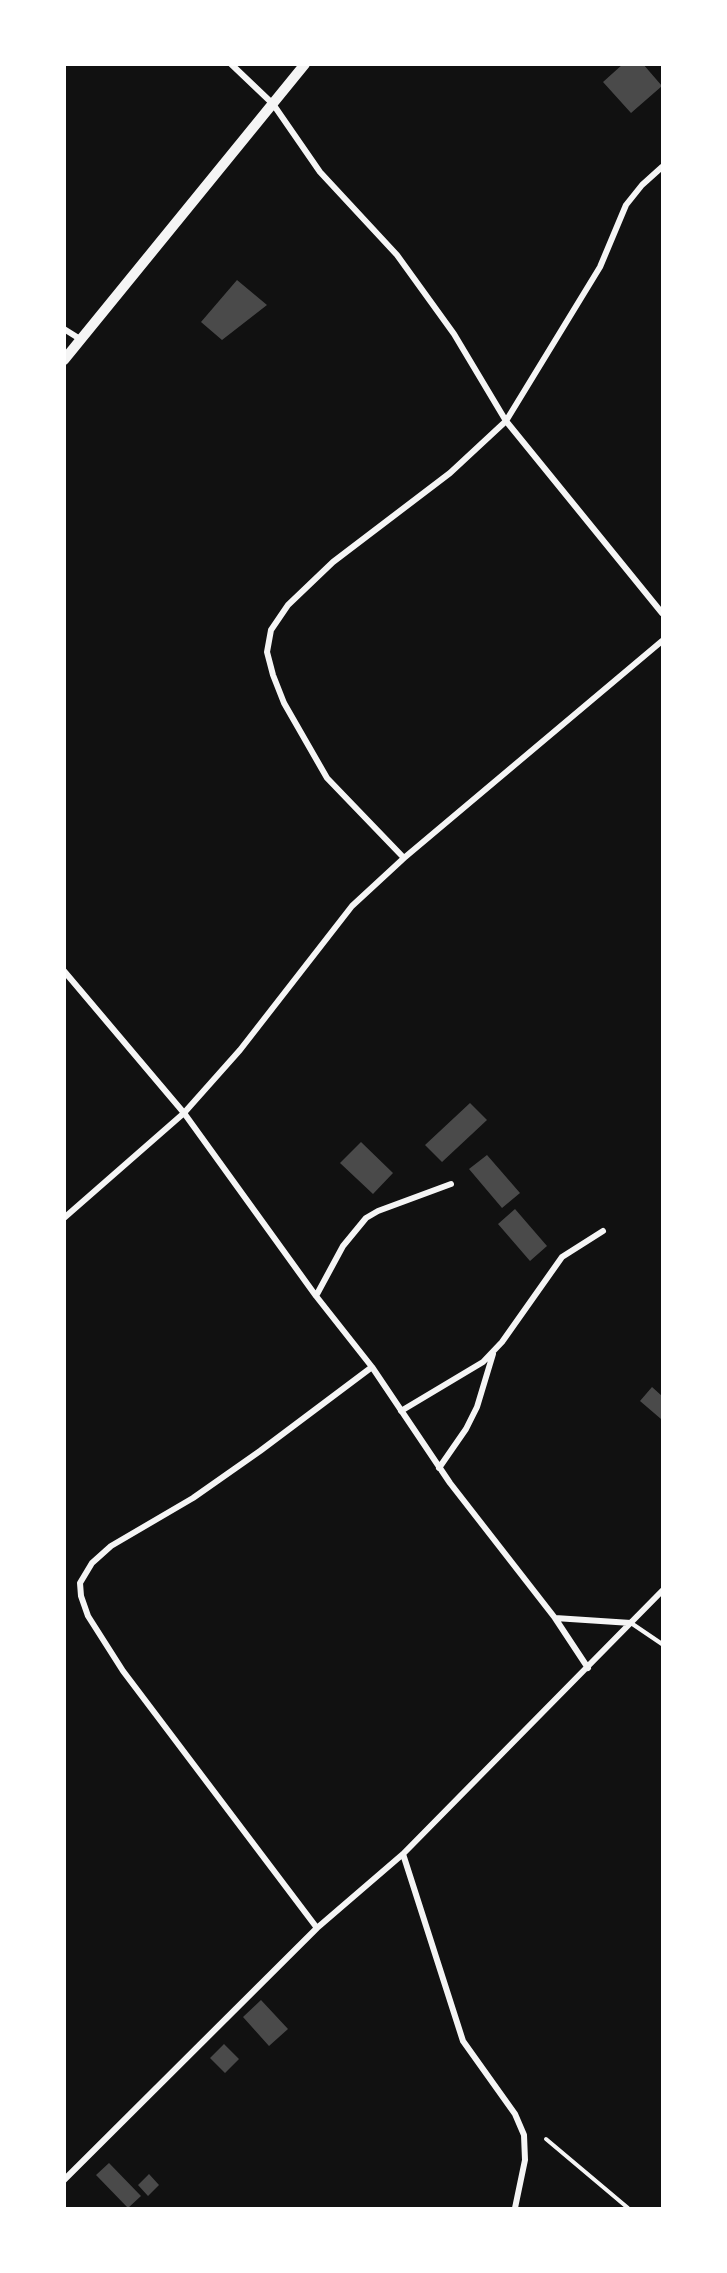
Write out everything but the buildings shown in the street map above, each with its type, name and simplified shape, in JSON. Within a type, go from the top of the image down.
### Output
[{"type":"street","points":[[231,64],[273,104],[320,172],[403,264],[454,334],[506,421],[663,613]]},
{"type":"street","points":[[64,360],[304,64]]},
{"type":"street","points":[[404,858],[327,778],[284,703],[273,675],[267,652],[271,630],[288,605],[333,562],[450,473],[506,421],[600,267],[626,205],[642,185],[663,167]]},
{"type":"street","points":[[64,329],[80,339]]},
{"type":"street","points":[[64,1218],[183,1113],[240,1050],[352,906],[404,858],[663,641]]},
{"type":"street","points":[[64,971],[183,1113],[316,1296],[372,1368],[439,1468],[555,1618],[588,1668]]},
{"type":"street","points":[[316,1296],[343,1246],[366,1218],[378,1211],[451,1185]]},
{"type":"street","points":[[401,1411],[463,1376],[493,1353],[562,1257],[603,1231]]},
{"type":"street","points":[[439,1468],[466,1429],[477,1407],[493,1353]]},
{"type":"street","points":[[317,1928],[123,1671],[88,1616],[81,1596],[80,1583],[92,1563],[111,1546],[193,1497],[261,1451],[372,1368]]},
{"type":"street","points":[[64,2180],[317,1928],[403,1854],[663,1591]]},
{"type":"street","points":[[555,1618],[631,1623]]},
{"type":"street","points":[[403,1854],[463,2041],[515,2114],[524,2135],[525,2160],[515,2208]]},
{"type":"lane","points":[[631,1623],[663,1644]]},
{"type":"path","points":[[515,2114],[628,2208]]}]
